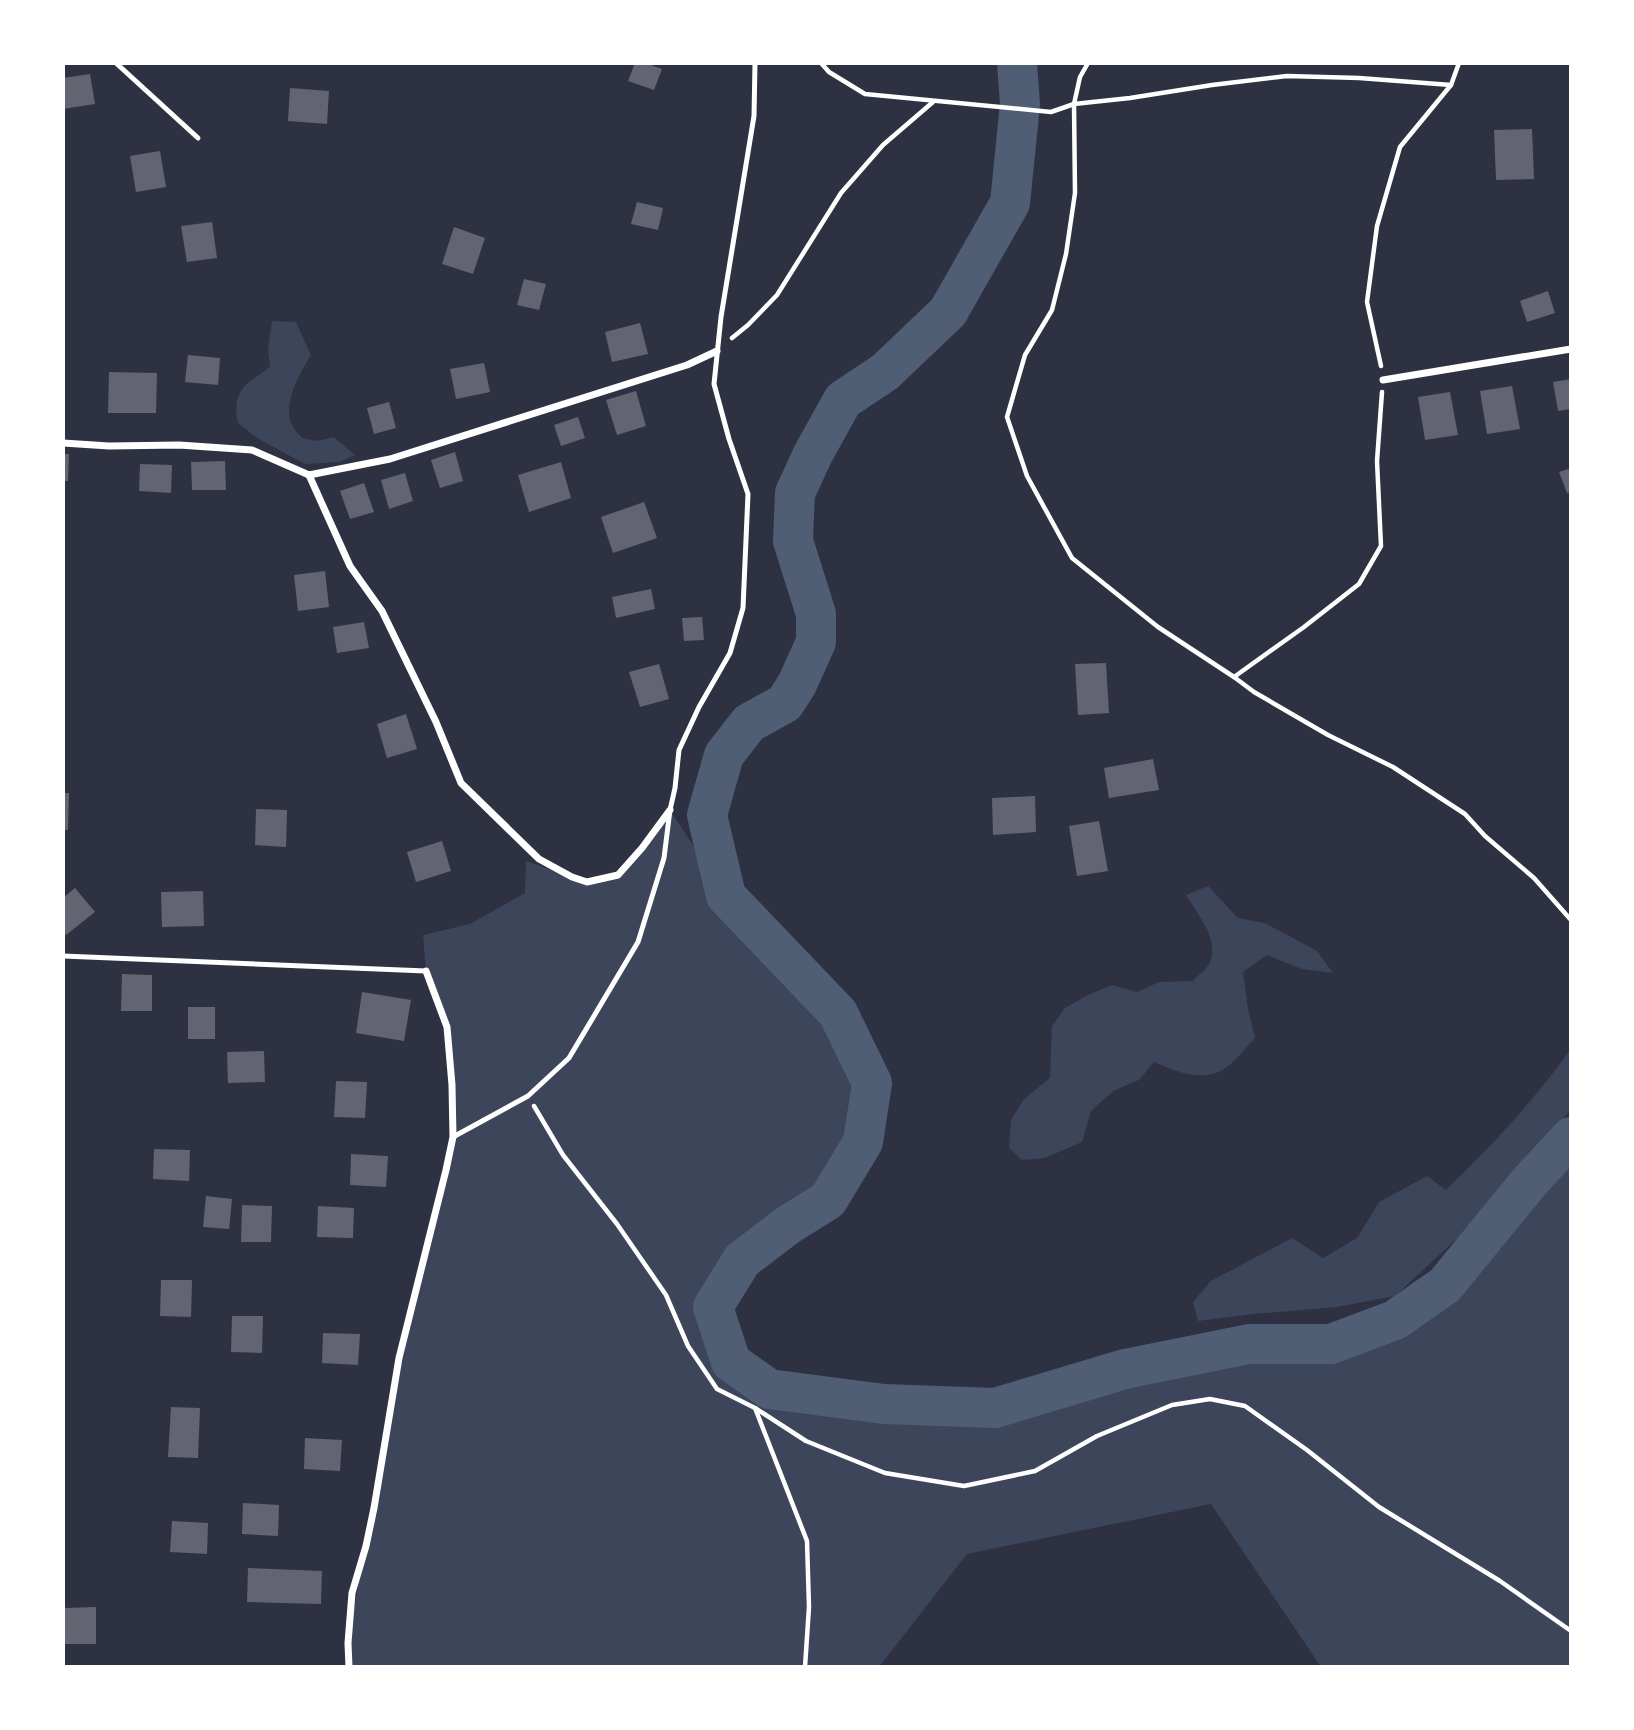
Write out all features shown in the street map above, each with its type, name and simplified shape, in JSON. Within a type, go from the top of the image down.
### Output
[{"type":"street","points":[[1383,380],[1571,349]]},
{"type":"street","points":[[63,443],[109,446],[178,445],[252,450],[309,475],[390,458],[687,365],[717,351]]},
{"type":"street","points":[[309,475],[350,566],[382,611],[436,722],[461,783],[539,859],[587,882],[618,875],[670,810]]},
{"type":"street","points":[[349,1667],[352,1593],[374,1508],[399,1358],[453,1137],[447,1027],[426,971]]},
{"type":"lane","points":[[116,63],[198,138]]},
{"type":"lane","points":[[453,1137],[528,1097],[569,1058],[638,942],[664,858],[670,810],[676,788],[679,750],[699,707],[730,653],[743,608],[748,495],[714,384],[721,317],[754,116],[755,63]]},
{"type":"lane","points":[[63,956],[426,971]]},
{"type":"path","points":[[821,63],[829,72],[865,94],[1051,112],[1074,104],[1287,76],[1451,85]]},
{"type":"path","points":[[1088,63],[1080,77],[1074,104],[1075,193],[1066,254],[1052,310],[1025,355],[1007,417],[1027,476],[1072,558],[1158,627],[1254,692],[1328,735],[1393,767],[1465,814],[1485,836],[1534,878],[1571,920]]},
{"type":"path","points":[[717,351],[748,325],[777,295],[841,194],[883,145],[934,101]]},
{"type":"path","points":[[528,1097],[563,1155],[617,1224],[666,1295],[688,1346],[717,1389],[755,1408],[806,1441],[885,1472],[964,1486],[1035,1471],[1097,1436],[1172,1405],[1209,1399],[1245,1406],[1307,1450],[1379,1507],[1500,1581],[1571,1631]]},
{"type":"path","points":[[755,1408],[807,1541],[809,1607],[805,1667]]},
{"type":"shaded area","points":[[272,321],[296,322],[311,355],[292,394],[289,411],[293,427],[302,438],[317,441],[334,437],[355,455],[340,462],[305,464],[257,438],[238,423],[237,402],[242,389],[270,367],[268,350]]},
{"type":"shaded area","points":[[670,810],[726,896],[838,1013],[872,1083],[863,1142],[828,1200],[788,1225],[731,1278],[713,1307],[731,1362],[769,1389],[884,1404],[995,1408],[1125,1369],[1249,1344],[1331,1344],[1395,1320],[1445,1285],[1531,1180],[1571,1137],[1571,1667],[1321,1667],[1211,1504],[967,1554],[879,1667],[349,1667],[348,1643],[399,1358],[453,1137],[447,1027],[426,971],[423,935],[470,924],[525,893],[526,861],[587,882],[618,875]]},
{"type":"shaded area","points":[[1208,886],[1238,918],[1265,923],[1317,951],[1333,973],[1302,969],[1267,955],[1243,972],[1255,1038],[1232,1063],[1219,1071],[1201,1075],[1181,1072],[1154,1062],[1139,1080],[1113,1091],[1091,1111],[1082,1142],[1045,1158],[1022,1160],[1009,1148],[1011,1120],[1024,1099],[1050,1078],[1052,1026],[1065,1008],[1112,985],[1137,992],[1159,982],[1193,981],[1209,964],[1212,946],[1206,928],[1186,895]]},
{"type":"shaded area","points":[[1571,1049],[1571,1109],[1529,1161],[1465,1231],[1395,1296],[1337,1307],[1198,1321],[1193,1302],[1211,1281],[1292,1238],[1323,1258],[1357,1238],[1379,1202],[1427,1176],[1446,1190],[1512,1122]]},
{"type":"building","points":[[635,63],[645,63],[662,69],[654,90],[628,81]]},
{"type":"building","points":[[90,74],[95,104],[63,109],[63,78]]},
{"type":"building","points":[[290,88],[329,91],[327,124],[288,121]]},
{"type":"building","points":[[1532,129],[1534,179],[1496,180],[1494,130]]},
{"type":"building","points":[[160,151],[166,187],[136,192],[130,156]]},
{"type":"building","points":[[637,202],[663,208],[658,230],[631,224]]},
{"type":"building","points":[[212,222],[217,258],[187,262],[181,226]]},
{"type":"building","points":[[454,227],[485,238],[473,274],[442,264]]},
{"type":"building","points":[[524,279],[546,284],[539,310],[517,305]]},
{"type":"building","points":[[1548,291],[1555,313],[1527,322],[1520,301]]},
{"type":"building","points":[[640,323],[648,354],[612,362],[605,332]]},
{"type":"building","points":[[188,355],[220,358],[218,385],[185,382]]},
{"type":"building","points":[[484,363],[490,392],[456,399],[450,369]]},
{"type":"building","points":[[109,372],[157,373],[156,413],[108,413]]},
{"type":"building","points":[[1571,379],[1571,409],[1558,411],[1553,382]]},
{"type":"building","points":[[1512,386],[1520,429],[1487,434],[1480,391]]},
{"type":"building","points":[[636,391],[646,426],[617,435],[606,400]]},
{"type":"building","points":[[1450,392],[1458,435],[1425,440],[1418,397]]},
{"type":"building","points":[[389,402],[396,428],[374,434],[367,408]]},
{"type":"building","points":[[578,417],[585,438],[561,446],[554,425]]},
{"type":"building","points":[[455,452],[463,481],[440,488],[431,460]]},
{"type":"building","points":[[63,454],[69,454],[68,481],[63,481]]},
{"type":"building","points":[[225,461],[226,490],[192,490],[191,462]]},
{"type":"building","points":[[561,462],[571,498],[529,512],[518,475]]},
{"type":"building","points":[[140,464],[172,465],[171,493],[139,491]]},
{"type":"building","points":[[1571,468],[1571,492],[1567,493],[1559,472]]},
{"type":"building","points":[[405,473],[413,501],[389,509],[381,480]]},
{"type":"building","points":[[364,483],[374,512],[350,519],[340,491]]},
{"type":"building","points":[[644,502],[657,538],[613,553],[601,517]]},
{"type":"building","points":[[325,571],[329,607],[298,611],[294,575]]},
{"type":"building","points":[[651,589],[655,609],[616,618],[612,597]]},
{"type":"building","points":[[702,617],[704,640],[684,641],[682,618]]},
{"type":"building","points":[[364,622],[369,648],[337,653],[333,627]]},
{"type":"building","points":[[1106,663],[1109,713],[1078,715],[1075,664]]},
{"type":"building","points":[[659,664],[669,699],[640,707],[629,672]]},
{"type":"building","points":[[406,714],[417,749],[387,758],[377,724]]},
{"type":"building","points":[[1153,759],[1159,790],[1109,798],[1104,768]]},
{"type":"building","points":[[63,793],[69,793],[68,830],[63,830]]},
{"type":"building","points":[[1035,796],[1036,832],[993,835],[992,798]]},
{"type":"building","points":[[256,809],[287,810],[286,847],[255,845]]},
{"type":"building","points":[[1099,821],[1108,871],[1077,876],[1069,826]]},
{"type":"building","points":[[442,841],[451,871],[416,882],[407,852]]},
{"type":"building","points":[[75,888],[95,912],[66,935],[63,931],[63,898]]},
{"type":"building","points":[[203,891],[204,926],[162,927],[161,892]]},
{"type":"building","points":[[122,974],[152,975],[152,1011],[121,1011]]},
{"type":"building","points":[[362,992],[411,1000],[404,1041],[356,1033]]},
{"type":"building","points":[[188,1007],[215,1007],[215,1039],[188,1039]]},
{"type":"building","points":[[264,1051],[265,1082],[228,1083],[227,1052]]},
{"type":"building","points":[[336,1081],[367,1082],[365,1118],[334,1117]]},
{"type":"building","points":[[154,1149],[190,1150],[189,1181],[153,1179]]},
{"type":"building","points":[[351,1154],[388,1156],[386,1187],[350,1185]]},
{"type":"building","points":[[206,1196],[232,1199],[229,1229],[203,1227]]},
{"type":"building","points":[[242,1205],[272,1206],[271,1242],[241,1242]]},
{"type":"building","points":[[318,1206],[354,1208],[353,1238],[317,1237]]},
{"type":"building","points":[[161,1280],[192,1280],[191,1317],[160,1316]]},
{"type":"building","points":[[232,1316],[263,1316],[262,1353],[231,1352]]},
{"type":"building","points":[[323,1333],[360,1334],[358,1365],[322,1363]]},
{"type":"building","points":[[171,1407],[200,1408],[198,1458],[168,1457]]},
{"type":"building","points":[[305,1438],[342,1440],[340,1471],[304,1469]]},
{"type":"building","points":[[243,1503],[279,1505],[278,1536],[242,1534]]},
{"type":"building","points":[[172,1521],[208,1523],[207,1554],[170,1552]]},
{"type":"building","points":[[248,1568],[322,1571],[321,1604],[247,1602]]},
{"type":"building","points":[[96,1607],[96,1644],[65,1644],[65,1608]]},
{"type":"waterway","points":[[1017,63],[1020,104],[1010,203],[948,312],[885,372],[843,400],[813,454],[795,493],[793,541],[816,614],[816,642],[785,703],[749,723],[724,755],[707,815],[726,896],[838,1013],[872,1083],[863,1142],[828,1200],[788,1225],[742,1260],[713,1307],[731,1362],[769,1389],[884,1404],[995,1408],[1125,1369],[1249,1344],[1331,1344],[1395,1320],[1445,1285],[1531,1180],[1571,1137]]}]
